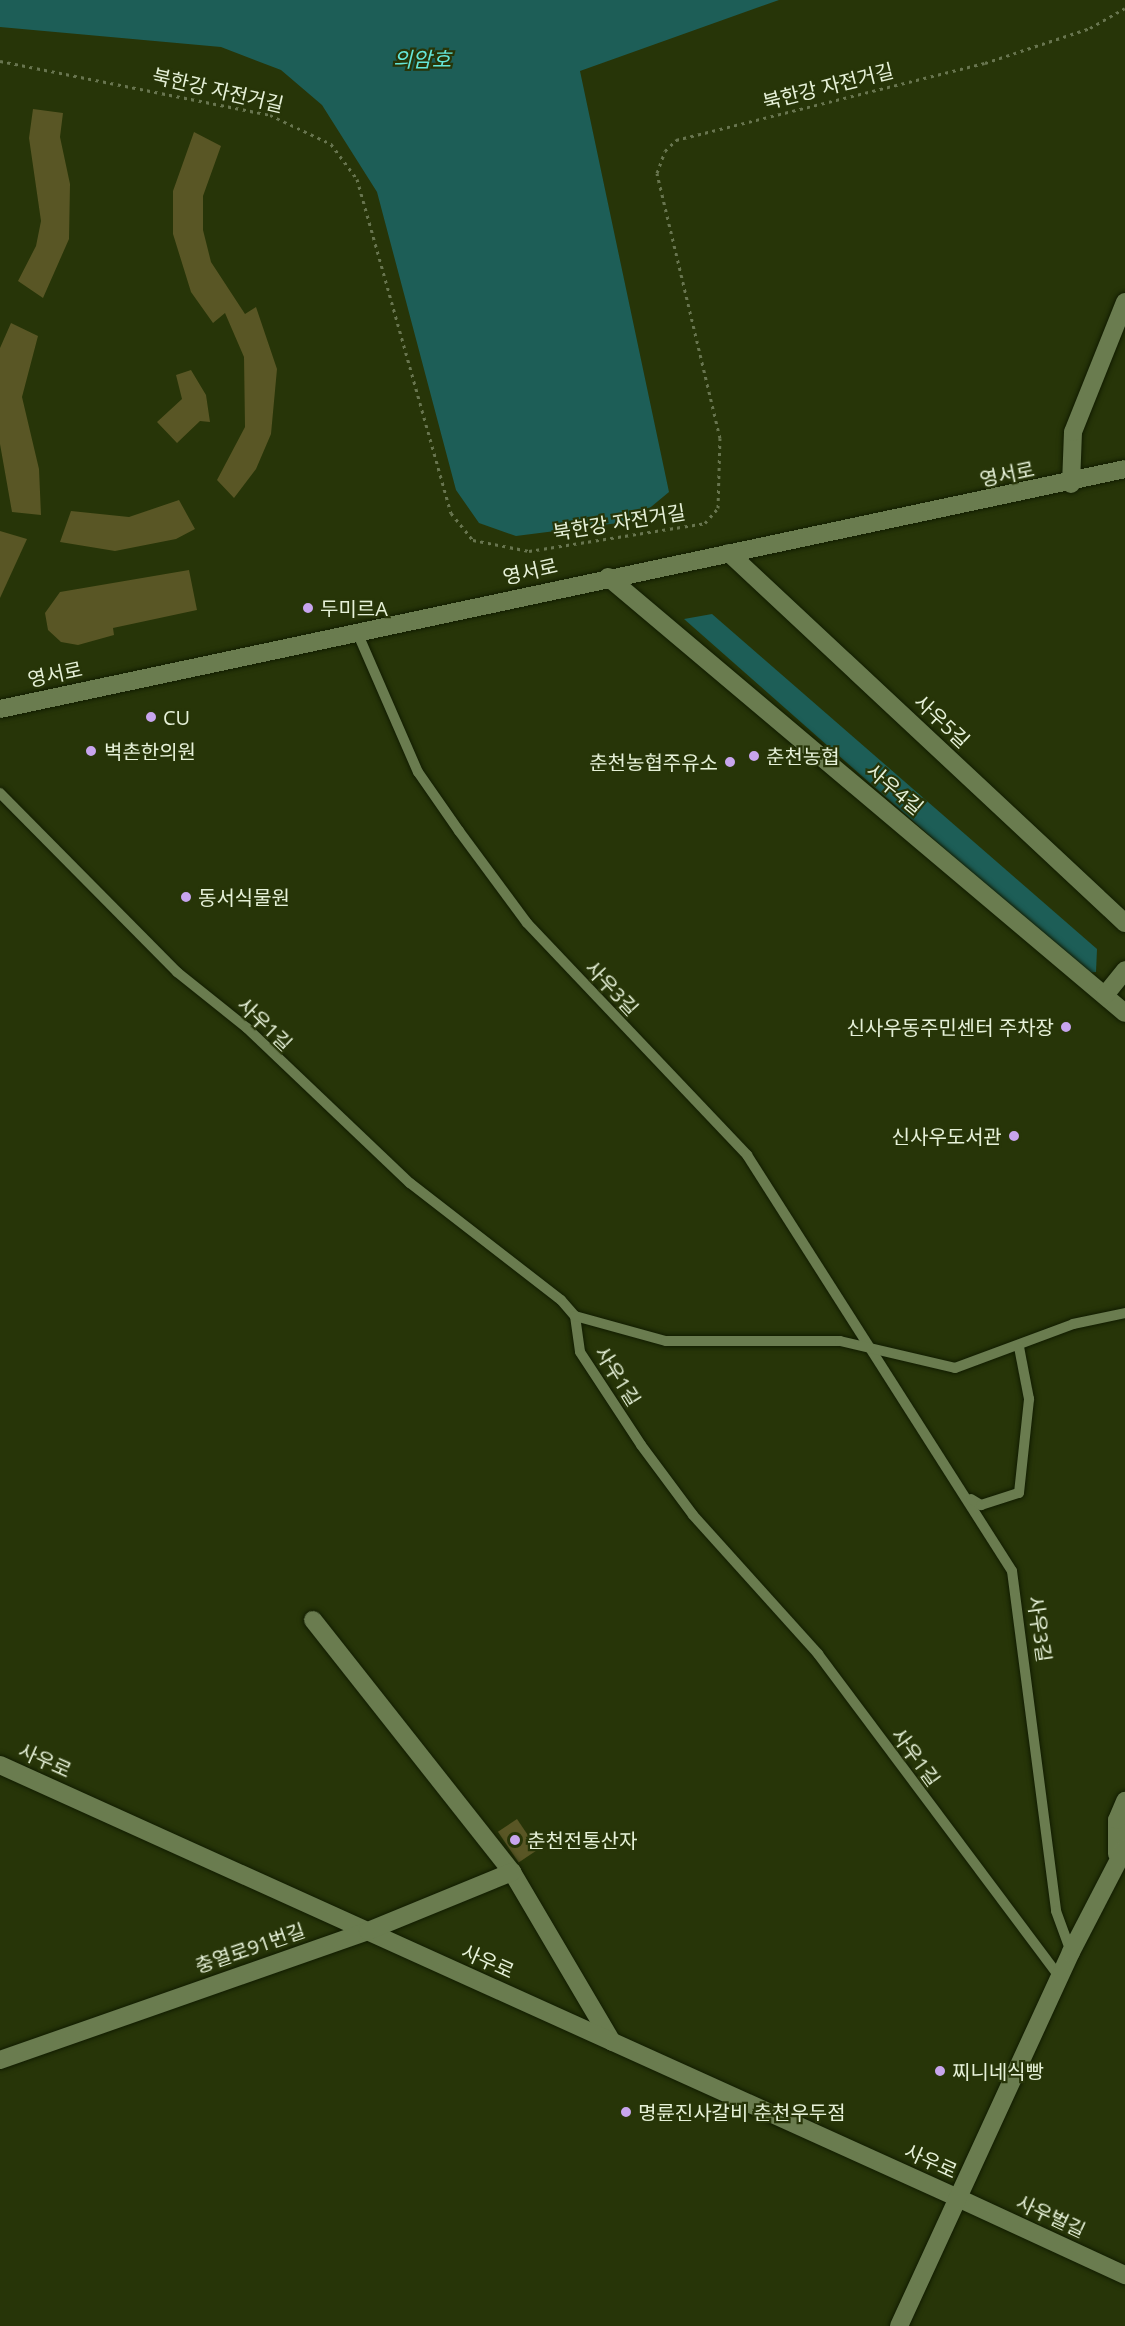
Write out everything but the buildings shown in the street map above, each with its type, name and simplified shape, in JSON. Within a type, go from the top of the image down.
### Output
[{"type":"street","points":[[1071,483],[1073,432],[1125,302]]},
{"type":"street","name":"영서로","points":[[0,709],[608,577],[1125,470]]},
{"type":"street","name":"사우5길","points":[[729,553],[1125,922]]},
{"type":"street","name":"사우4길","points":[[608,577],[1125,1013]]},
{"type":"street","points":[[1106,995],[1125,970]]},
{"type":"street","points":[[313,1620],[512,1872],[612,2042]]},
{"type":"street","name":"사우로","points":[[0,1765],[958,2198]]},
{"type":"street","name":"사우로","points":[[899,2326],[1059,1976],[1121,1851],[1117,1820],[1125,1801]]},
{"type":"street","name":"충열로91번길","points":[[0,2060],[368,1931],[512,1872]]},
{"type":"street","name":"사우벌길","points":[[958,2198],[1125,2275]]},
{"type":"lane","name":"사우3길","points":[[357,632],[418,772],[459,831],[527,923],[747,1155],[869,1349],[969,1497],[1012,1571],[1056,1911],[1071,1952]]},
{"type":"lane","name":"사우1길","points":[[0,793],[177,972],[247,1028],[410,1183],[575,1316],[580,1352],[641,1445],[693,1515],[818,1654],[1059,1976]]},
{"type":"lane","points":[[575,1316],[666,1341],[783,1337],[869,1349],[955,1368],[1019,1347],[1073,1324],[1125,1312]]},
{"type":"lane","points":[[969,1497],[981,1505],[1019,1493],[1029,1399],[1019,1347]]},
{"type":"path","name":"북한강 자전거길","points":[[0,61],[270,115],[331,144],[357,180],[452,513],[473,540],[529,551],[705,523],[718,508],[720,438],[657,172],[665,151],[676,140],[985,63],[1090,28],[1125,8]]},
{"type":"water","name":"의암호","points":[[0,0],[779,0],[580,71],[669,492],[634,521],[516,536],[479,523],[456,490],[377,192],[322,105],[281,70],[221,47],[0,27]]},
{"type":"water","points":[[712,614],[1097,949],[1096,972],[1085,973],[684,619]]},
{"type":"place","name":"두미르A","points":[[308,608]]},
{"type":"place","name":"CU","points":[[151,717]]},
{"type":"place","name":"벽촌한의원","points":[[91,751]]},
{"type":"place","name":"춘천농협","points":[[754,756]]},
{"type":"place","name":"춘천농협주유소","points":[[730,762]]},
{"type":"place","name":"동서식물원","points":[[186,897]]},
{"type":"place","name":"신사우동주민센터 주차장","points":[[1066,1027]]},
{"type":"place","name":"신사우도서관","points":[[1014,1136]]},
{"type":"place","name":"춘천전통산자","points":[[515,1840]]},
{"type":"place","name":"찌니네식빵","points":[[940,2071]]},
{"type":"place","name":"명륜진사갈비 춘천우두점","points":[[626,2112]]}]
